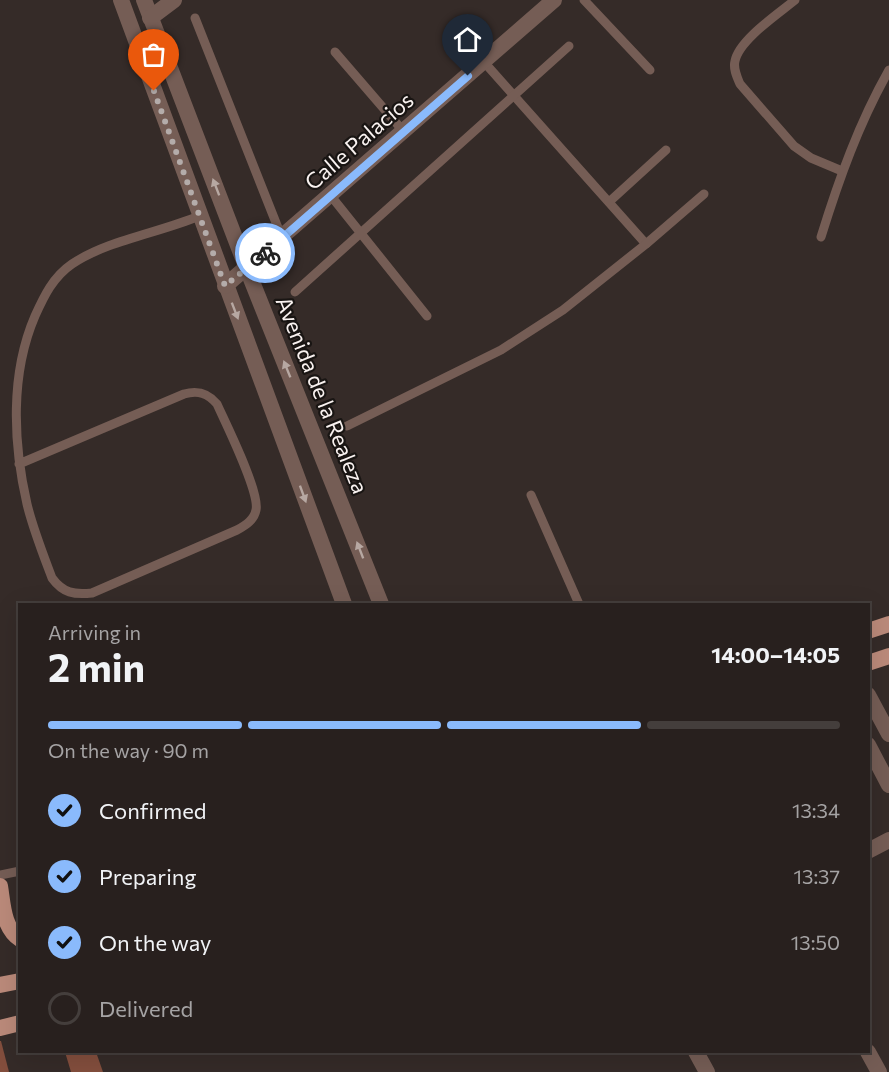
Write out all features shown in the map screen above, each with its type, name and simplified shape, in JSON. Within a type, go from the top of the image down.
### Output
[{"type":"main road","points":[[870,630],[889,624]]},
{"type":"main road","points":[[870,662],[889,656]]},
{"type":"main road","points":[[0,886],[7,926],[18,938]]},
{"type":"main road","points":[[0,985],[18,981]]},
{"type":"main road","points":[[0,1028],[18,1024]]},
{"type":"street","points":[[121,0],[344,603]]},
{"type":"street","name":"Avenida de la Realeza","points":[[144,0],[247,269],[381,603]]},
{"type":"street","points":[[150,18],[174,0]]},
{"type":"street","name":"Calle Palacios","points":[[225,286],[484,62],[543,3]]},
{"type":"street","points":[[870,699],[889,734]]},
{"type":"street","points":[[870,749],[889,785]]},
{"type":"street","points":[[870,850],[889,840]]},
{"type":"street","points":[[697,1053],[707,1072]]},
{"type":"street","points":[[869,1053],[879,1072]]},
{"type":"lane","points":[[584,0],[650,70]]},
{"type":"lane","points":[[795,0],[739,51],[735,62],[735,72],[740,84],[794,146],[811,158],[842,171]]},
{"type":"lane","points":[[195,18],[282,238]]},
{"type":"lane","points":[[295,292],[569,46]]},
{"type":"lane","points":[[335,52],[404,132]]},
{"type":"lane","points":[[484,62],[646,244]]},
{"type":"lane","points":[[821,237],[842,171],[889,70]]},
{"type":"lane","points":[[609,202],[666,150]]},
{"type":"lane","points":[[347,426],[501,350],[563,310],[704,194]]},
{"type":"lane","points":[[331,196],[427,316]]},
{"type":"lane","points":[[19,464],[184,394],[199,392],[207,394],[217,404],[255,493],[256,511],[252,519],[246,525],[92,593],[78,595],[67,592],[52,578],[28,506],[19,464],[16,403],[20,363],[28,332],[46,290],[70,265],[95,252],[200,216]]},
{"type":"lane","points":[[531,495],[579,603]]},
{"type":"lane","points":[[0,875],[18,871]]},
{"type":"building","points":[[1,1041],[9,1072],[0,1072]]},
{"type":"building","points":[[65,1053],[96,1053],[103,1072],[71,1072]]},
{"type":"way so far","points":[[154,91],[225,286],[265,253]]},
{"type":"route","points":[[265,253],[468,76]]}]
